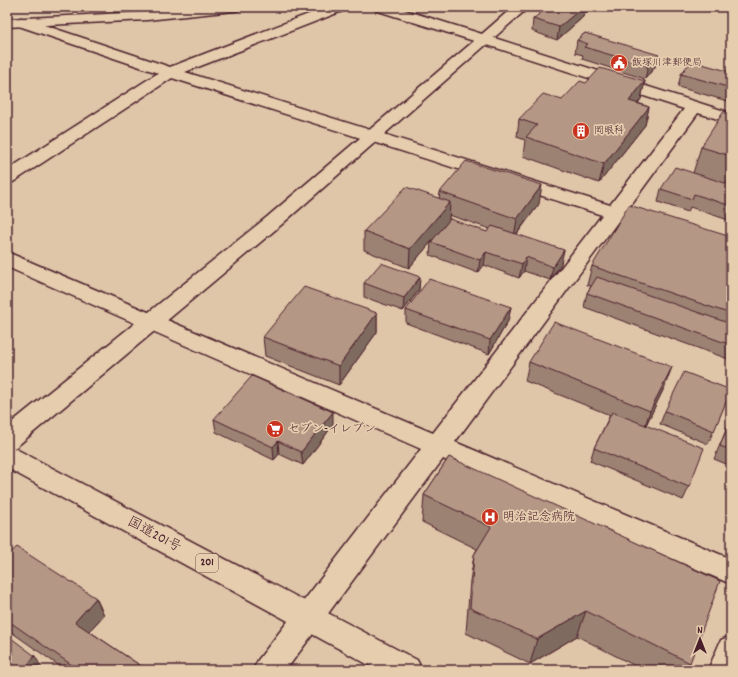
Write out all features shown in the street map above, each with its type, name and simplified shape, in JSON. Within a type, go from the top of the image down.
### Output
[{"type":"main road","points":[[14,23],[147,16],[234,7]]},
{"type":"main road","points":[[7,178],[170,72],[340,7]]},
{"type":"main road","points":[[380,7],[731,118]]},
{"type":"main road","points":[[7,440],[274,221],[522,7]]},
{"type":"main road","points":[[14,23],[665,228]]},
{"type":"main road","points":[[268,670],[694,106]]},
{"type":"main road","points":[[7,259],[731,572]]},
{"type":"main road","name":"国道201号","points":[[7,456],[406,670]]},
{"type":"main road","points":[[723,670],[731,650]]},
{"type":"building","points":[[548,7],[583,7],[559,27],[533,19]]},
{"type":"building","points":[[585,33],[659,55],[648,66],[584,47],[588,44],[577,40]]},
{"type":"building","points":[[691,61],[731,72],[731,88],[681,74]]},
{"type":"building","name":"岡眼科","points":[[600,68],[645,81],[629,101],[649,107],[604,164],[526,137],[537,125],[519,119],[543,94],[562,100],[580,81],[586,83]]},
{"type":"building","points":[[724,111],[731,113],[731,156],[701,147]]},
{"type":"building","points":[[466,161],[542,185],[517,219],[440,192]]},
{"type":"building","points":[[675,167],[731,185],[731,206],[694,194],[692,199],[661,189]]},
{"type":"building","points":[[406,187],[450,202],[410,249],[364,231]]},
{"type":"building","points":[[629,205],[731,237],[731,314],[592,266]]},
{"type":"building","points":[[450,219],[487,232],[492,226],[564,250],[553,267],[526,257],[522,264],[486,252],[480,260],[431,242]]},
{"type":"building","points":[[381,263],[420,277],[404,298],[364,283]]},
{"type":"building","points":[[597,277],[731,324],[731,345],[587,293]]},
{"type":"building","points":[[429,279],[511,307],[490,340],[406,310]]},
{"type":"building","points":[[304,287],[377,313],[339,366],[263,337]]},
{"type":"building","points":[[554,322],[672,367],[650,411],[529,362]]},
{"type":"building","points":[[684,372],[731,390],[714,431],[665,411]]},
{"type":"building","name":"セブン-イレブン","points":[[252,376],[333,412],[301,452],[278,441],[273,447],[214,419]]},
{"type":"building","points":[[612,412],[704,448],[689,487],[594,448]]},
{"type":"building","points":[[731,419],[731,450],[720,446]]},
{"type":"building","points":[[449,457],[720,581],[690,663],[586,611],[537,639],[470,608],[474,555],[491,527],[424,495]]},
{"type":"building","points":[[17,547],[96,598],[75,622],[147,670],[79,670],[7,620],[7,556]]},
{"type":"building","points":[[7,635],[35,656],[23,670],[7,670]]},
{"type":"place","name":"飯塚川津郵便局","points":[[619,63]]},
{"type":"place","name":"岡眼科","points":[[581,131]]},
{"type":"place","name":"セブン-イレブン","points":[[275,429]]},
{"type":"place","name":"明治記念病院","points":[[490,517]]}]
